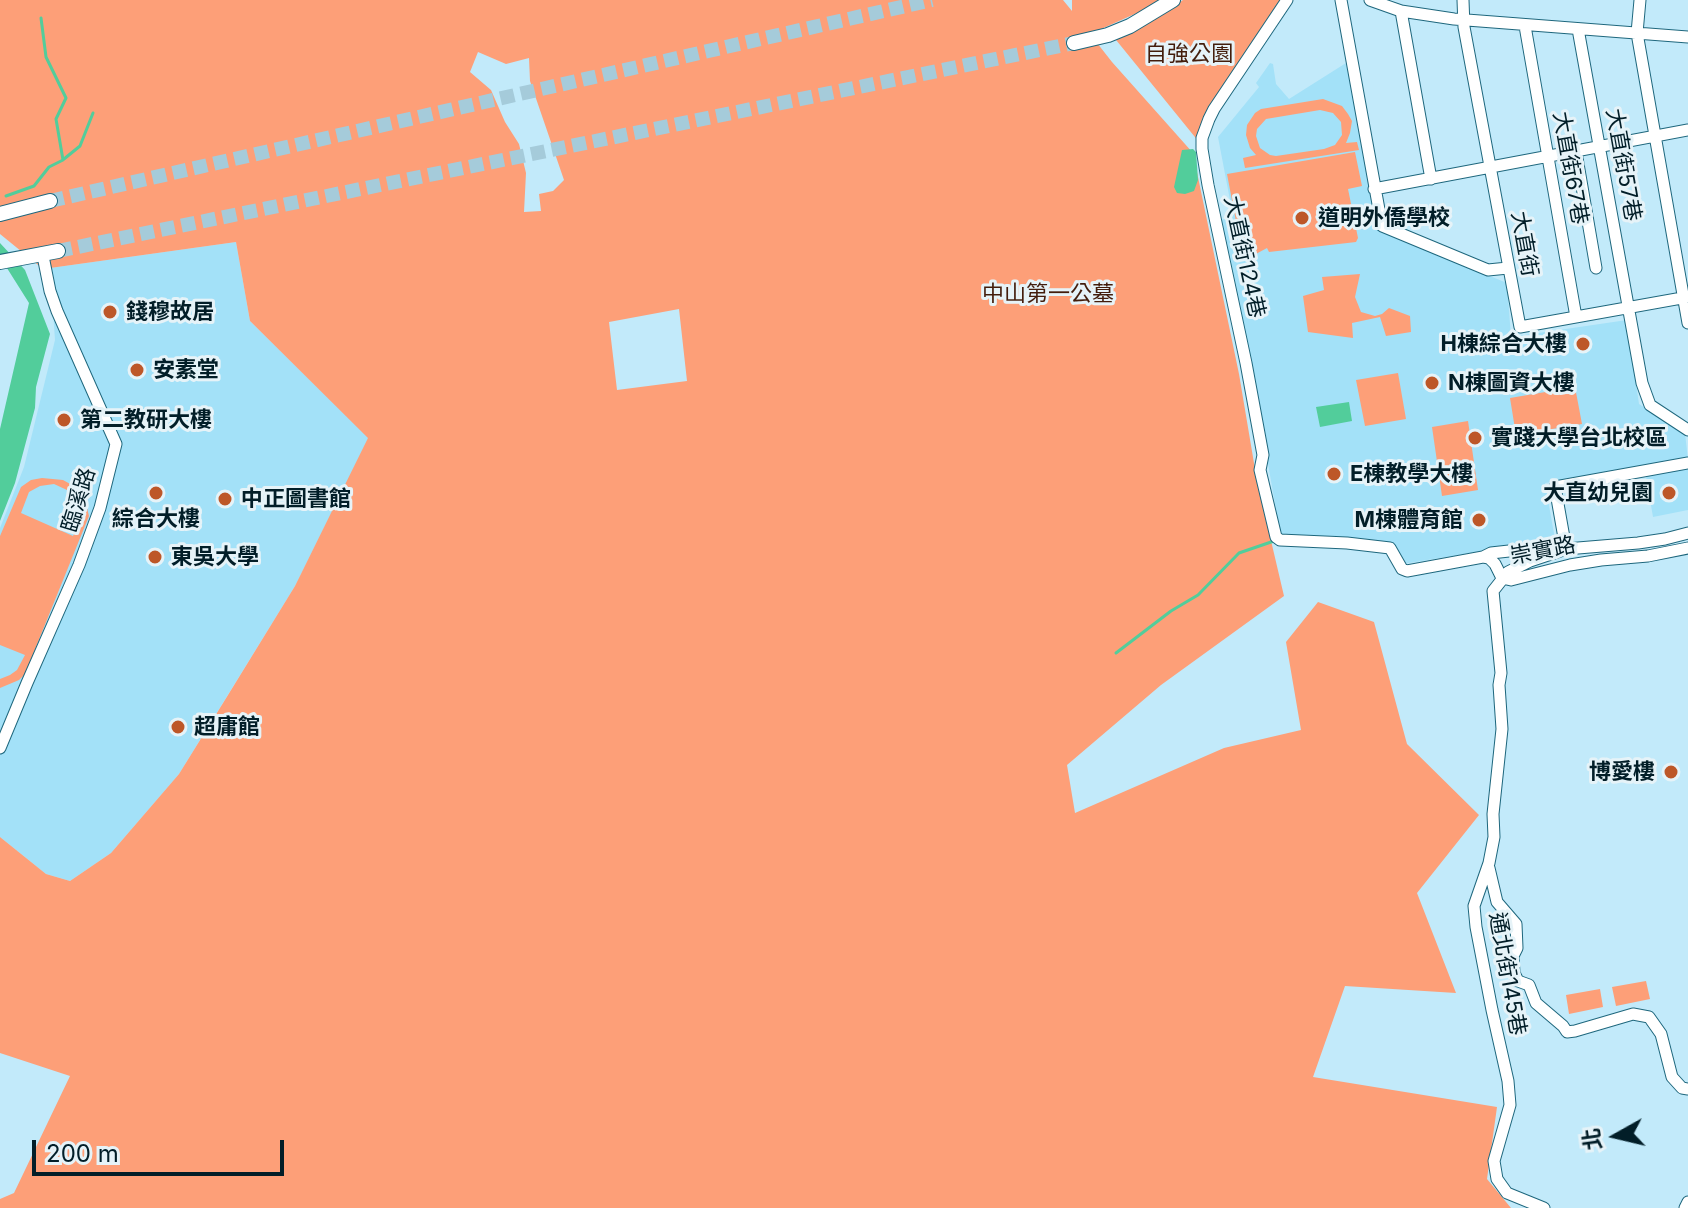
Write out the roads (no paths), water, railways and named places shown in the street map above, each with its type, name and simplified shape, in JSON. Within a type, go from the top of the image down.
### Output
[{"type":"main road","points":[[1074,43],[1130,26],[1154,14],[1172,0]]},
{"type":"main road","points":[[0,214],[50,201]]},
{"type":"main road","points":[[0,262],[58,251]]},
{"type":"street","name":"大直街124巷","points":[[1287,0],[1209,119],[1202,138],[1263,455],[1260,470],[1276,537],[1280,540],[1390,548],[1402,569],[1407,571],[1483,557]]},
{"type":"street","points":[[1341,0],[1382,226],[1488,270],[1508,268]]},
{"type":"street","points":[[1370,0],[1401,11],[1463,20],[1688,37]]},
{"type":"street","name":"大直街","points":[[1463,0],[1463,20],[1520,327],[1686,298]]},
{"type":"street","points":[[1640,0],[1637,33],[1688,323]]},
{"type":"street","points":[[1401,11],[1431,179]]},
{"type":"street","name":"大直街67巷","points":[[1525,26],[1576,317]]},
{"type":"street","name":"大直街57巷","points":[[1578,29],[1642,383],[1650,405],[1688,430]]},
{"type":"street","points":[[1374,189],[1688,130]]},
{"type":"street","points":[[1576,152],[1596,268]]},
{"type":"street","name":"臨溪路","points":[[0,748],[90,536],[116,444],[57,311],[44,261]]},
{"type":"street","points":[[1483,557],[1491,553],[1545,547],[1566,549],[1555,487],[1688,463]]},
{"type":"street","name":"崇實路","points":[[1502,578],[1530,561],[1566,549],[1638,543],[1688,533]]},
{"type":"street","name":"崇實路","points":[[1502,578],[1511,580],[1570,565],[1688,548]]},
{"type":"street","points":[[1483,557],[1495,564],[1502,578]]},
{"type":"street","name":"通北街145巷","points":[[1502,578],[1493,591],[1501,673],[1502,729],[1493,814],[1494,837],[1489,863],[1474,906],[1508,1081],[1510,1105],[1494,1161],[1497,1179],[1507,1193],[1544,1208]]},
{"type":"street","points":[[1489,863],[1497,902],[1516,924],[1514,973],[1518,981],[1529,985],[1536,1003],[1567,1032],[1633,1014],[1649,1017],[1661,1034],[1672,1077],[1682,1088],[1688,1089]]},
{"type":"street","points":[[1685,1208],[1688,1202]]},
{"type":"waterway","points":[[6,196],[34,186],[49,167],[63,160],[56,119],[66,98],[46,57],[41,18]]},
{"type":"waterway","points":[[64,159],[80,146],[93,113]]},
{"type":"waterway","points":[[1116,653],[1171,611],[1198,595],[1239,553],[1274,541]]},
{"type":"tunnel","points":[[50,201],[932,0]]},
{"type":"tunnel","points":[[58,251],[1074,43]]},
{"type":"place","name":"道明外僑學校","points":[[1302,218]]},
{"type":"place","name":"錢穆故居","points":[[110,312]]},
{"type":"place","name":"H棟綜合大樓","points":[[1583,344]]},
{"type":"place","name":"安素堂","points":[[137,370]]},
{"type":"place","name":"N棟圖資大樓","points":[[1432,383]]},
{"type":"place","name":"第二教研大樓","points":[[64,420]]},
{"type":"place","name":"實踐大學台北校區","points":[[1475,438]]},
{"type":"place","name":"E棟教學大樓","points":[[1334,474]]},
{"type":"place","name":"綜合大樓","points":[[156,493]]},
{"type":"place","name":"大直幼兒園","points":[[1669,493]]},
{"type":"place","name":"中正圖書館","points":[[225,499]]},
{"type":"place","name":"M棟體育館","points":[[1479,520]]},
{"type":"place","name":"東吳大學","points":[[155,557]]},
{"type":"place","name":"超庸館","points":[[178,727]]},
{"type":"place","name":"博愛樓","points":[[1671,772]]},
{"type":"park label","name":"自強公園","points":[[1189,54]]},
{"type":"park label","name":"中山第一公墓","points":[[1048,294]]}]
